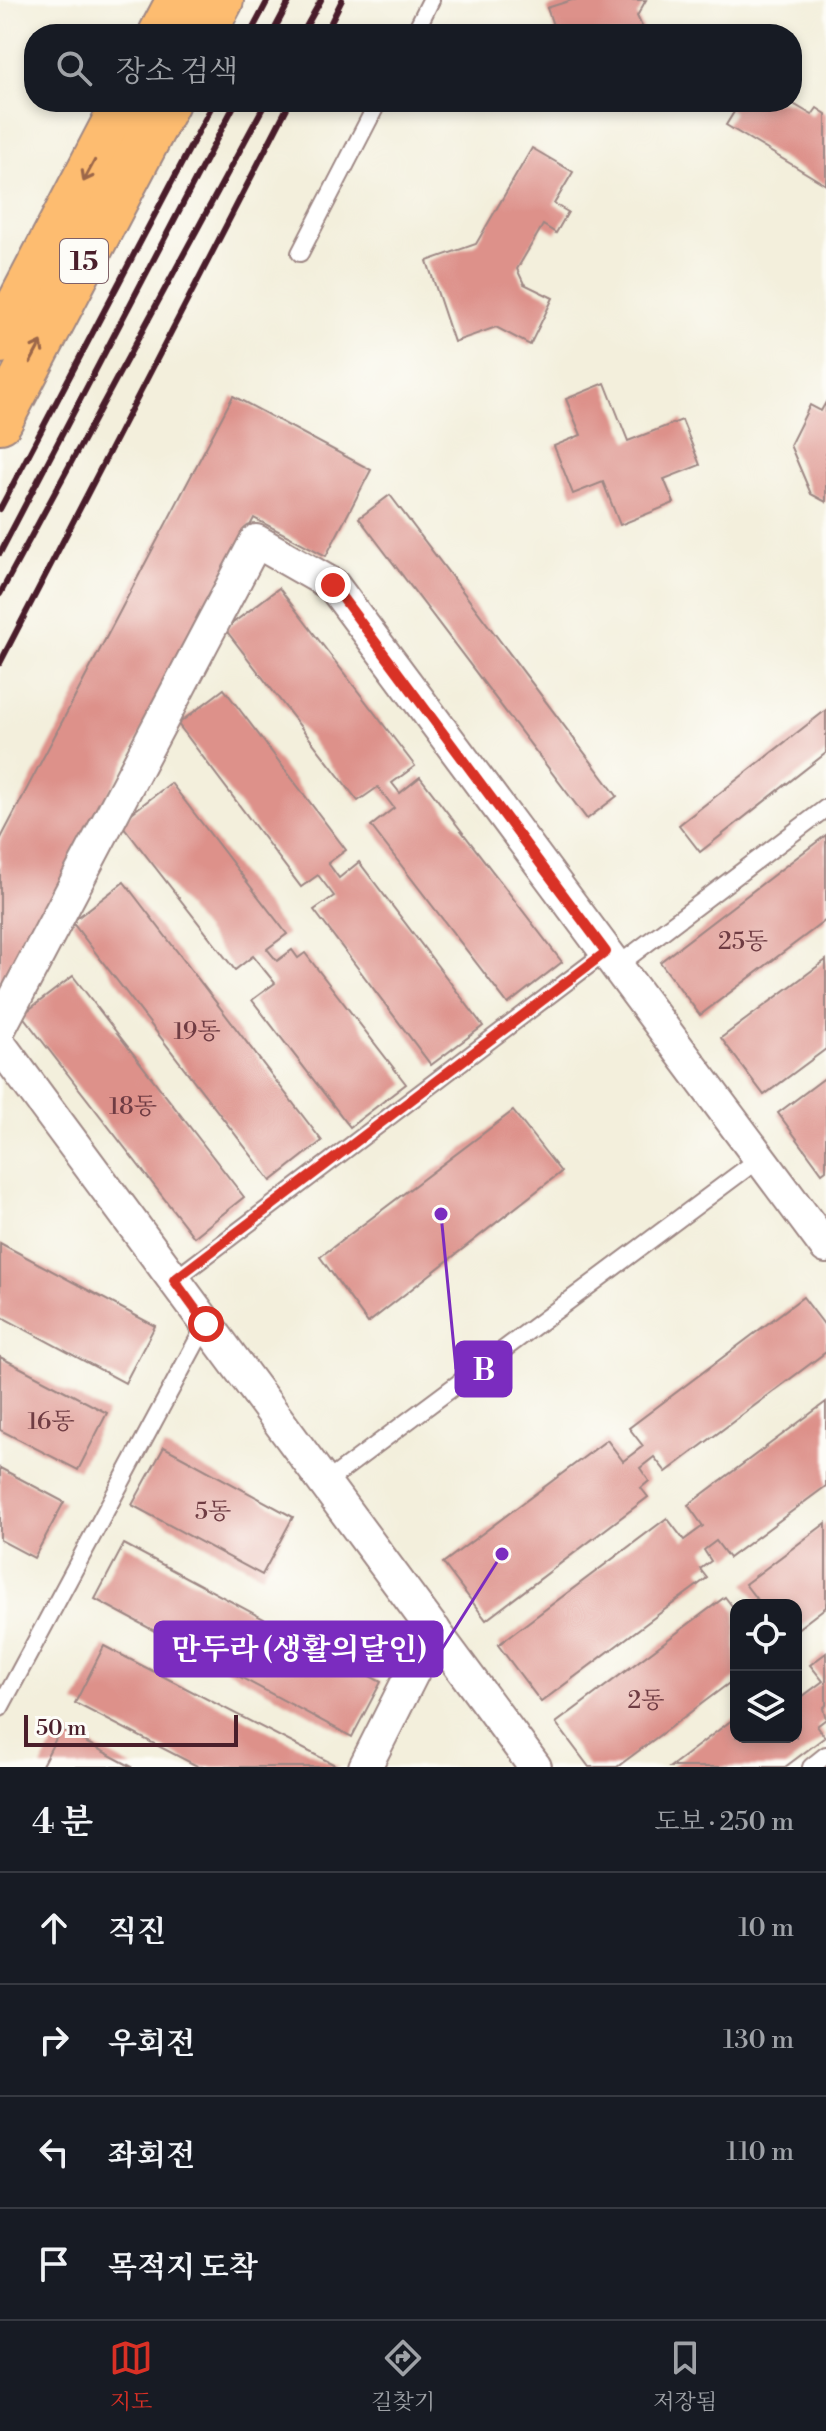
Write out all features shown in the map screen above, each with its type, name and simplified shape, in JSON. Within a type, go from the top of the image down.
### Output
[{"type":"highway","points":[[166,24],[179,0]]},
{"type":"highway","points":[[208,24],[221,0]]},
{"type":"highway","name":"15","points":[[0,341],[120,112]]},
{"type":"highway","name":"15","points":[[0,421],[162,112]]},
{"type":"street","points":[[0,1027],[256,541],[333,585],[760,1158],[821,1230]]},
{"type":"street","points":[[4,1059],[174,1280],[535,1767]]},
{"type":"street","points":[[365,1767],[434,1630]]},
{"type":"lane","points":[[419,24],[431,0]]},
{"type":"lane","points":[[300,253],[373,112]]},
{"type":"lane","points":[[174,1280],[612,959],[826,808]]},
{"type":"lane","points":[[325,1483],[760,1158]]},
{"type":"lane","points":[[0,1708],[206,1324]]},
{"type":"lane","points":[[811,1767],[826,1755]]},
{"type":"building","points":[[572,0],[646,0],[637,16],[641,24],[553,24],[547,8]]},
{"type":"building","points":[[817,108],[826,114],[826,185],[726,125],[734,112],[802,112],[802,109],[812,115]]},
{"type":"building","points":[[532,148],[573,172],[554,204],[568,212],[556,233],[543,225],[517,269],[524,284],[553,298],[530,345],[496,327],[454,342],[427,261],[476,244]]},
{"type":"building","points":[[605,383],[628,441],[682,420],[700,465],[664,479],[674,503],[620,525],[603,482],[573,494],[554,446],[581,435],[566,399]]},
{"type":"building","points":[[233,396],[371,470],[326,556],[254,518],[0,1002],[0,840]]},
{"type":"building","points":[[826,402],[826,502],[811,494],[790,445],[810,405],[821,411]]},
{"type":"building","points":[[390,495],[617,796],[587,819],[359,518]]},
{"type":"building","points":[[279,588],[415,766],[392,783],[400,793],[420,777],[562,962],[508,1004],[371,826],[394,808],[378,787],[358,801],[225,629]]},
{"type":"building","points":[[224,689],[346,850],[328,863],[339,878],[359,862],[483,1026],[431,1065],[314,910],[334,896],[318,875],[301,887],[178,724]]},
{"type":"building","points":[[826,710],[826,753],[700,852],[679,825]]},
{"type":"building","points":[[171,783],[287,934],[267,949],[277,961],[292,950],[298,958],[305,953],[406,1084],[350,1127],[252,1000],[275,983],[253,956],[235,970],[120,822]]},
{"type":"building","points":[[826,835],[826,920],[700,1015],[660,962]]},
{"type":"building","points":[[124,882],[322,1141],[271,1181],[72,922]]},
{"type":"building","points":[[826,960],[826,1049],[764,1095],[721,1038]]},
{"type":"building","points":[[73,976],[244,1197],[194,1237],[22,1015]]},
{"type":"building","points":[[826,1077],[826,1170],[822,1173],[778,1113]]},
{"type":"building","points":[[513,1111],[561,1172],[368,1323],[320,1257]]},
{"type":"building","points":[[0,1243],[155,1326],[125,1383],[0,1316]]},
{"type":"building","points":[[803,1297],[826,1327],[826,1352],[666,1472],[654,1457],[640,1468],[649,1481],[641,1488],[648,1497],[486,1620],[443,1563],[607,1440],[623,1461],[643,1446],[629,1428]]},
{"type":"building","points":[[0,1357],[107,1413],[78,1470],[0,1430]]},
{"type":"building","points":[[826,1402],[826,1486],[729,1558],[716,1541],[704,1550],[711,1561],[700,1569],[707,1578],[541,1702],[498,1645],[667,1518],[684,1540],[703,1526],[688,1505]]},
{"type":"building","points":[[164,1447],[293,1517],[262,1575],[132,1505]]},
{"type":"building","points":[[0,1468],[64,1502],[34,1558],[0,1540]]},
{"type":"building","points":[[826,1523],[826,1607],[802,1625],[802,1599],[756,1599],[745,1584]]},
{"type":"building","points":[[124,1544],[381,1682],[352,1737],[95,1599]]},
{"type":"building","points":[[725,1597],[730,1603],[730,1682],[617,1767],[589,1767],[556,1723]]},
{"type":"building","points":[[104,1646],[339,1767],[199,1767],[75,1703]]},
{"type":"building","points":[[826,1653],[826,1705],[823,1708],[826,1719],[817,1726],[825,1737],[785,1767],[670,1767],[730,1722],[730,1743],[802,1743],[802,1697],[823,1681],[810,1665]]},
{"type":"building","points":[[61,1729],[132,1767],[41,1767]]},
{"type":"railway","points":[[255,24],[268,0]]},
{"type":"railway","points":[[277,24],[290,0]]},
{"type":"railway","points":[[308,24],[321,0]]},
{"type":"railway","points":[[330,24],[342,0]]},
{"type":"railway","points":[[0,509],[209,112]]},
{"type":"railway","points":[[0,553],[231,112]]},
{"type":"railway","points":[[0,594],[261,112]]},
{"type":"railway","points":[[0,663],[285,112]]},
{"type":"place","name":"B","points":[[441,1214]]},
{"type":"place","name":"만두라 (생활의달인)","points":[[502,1554]]},
{"type":"route","points":[[206,1324],[174,1280],[606,952],[333,585]]}]
